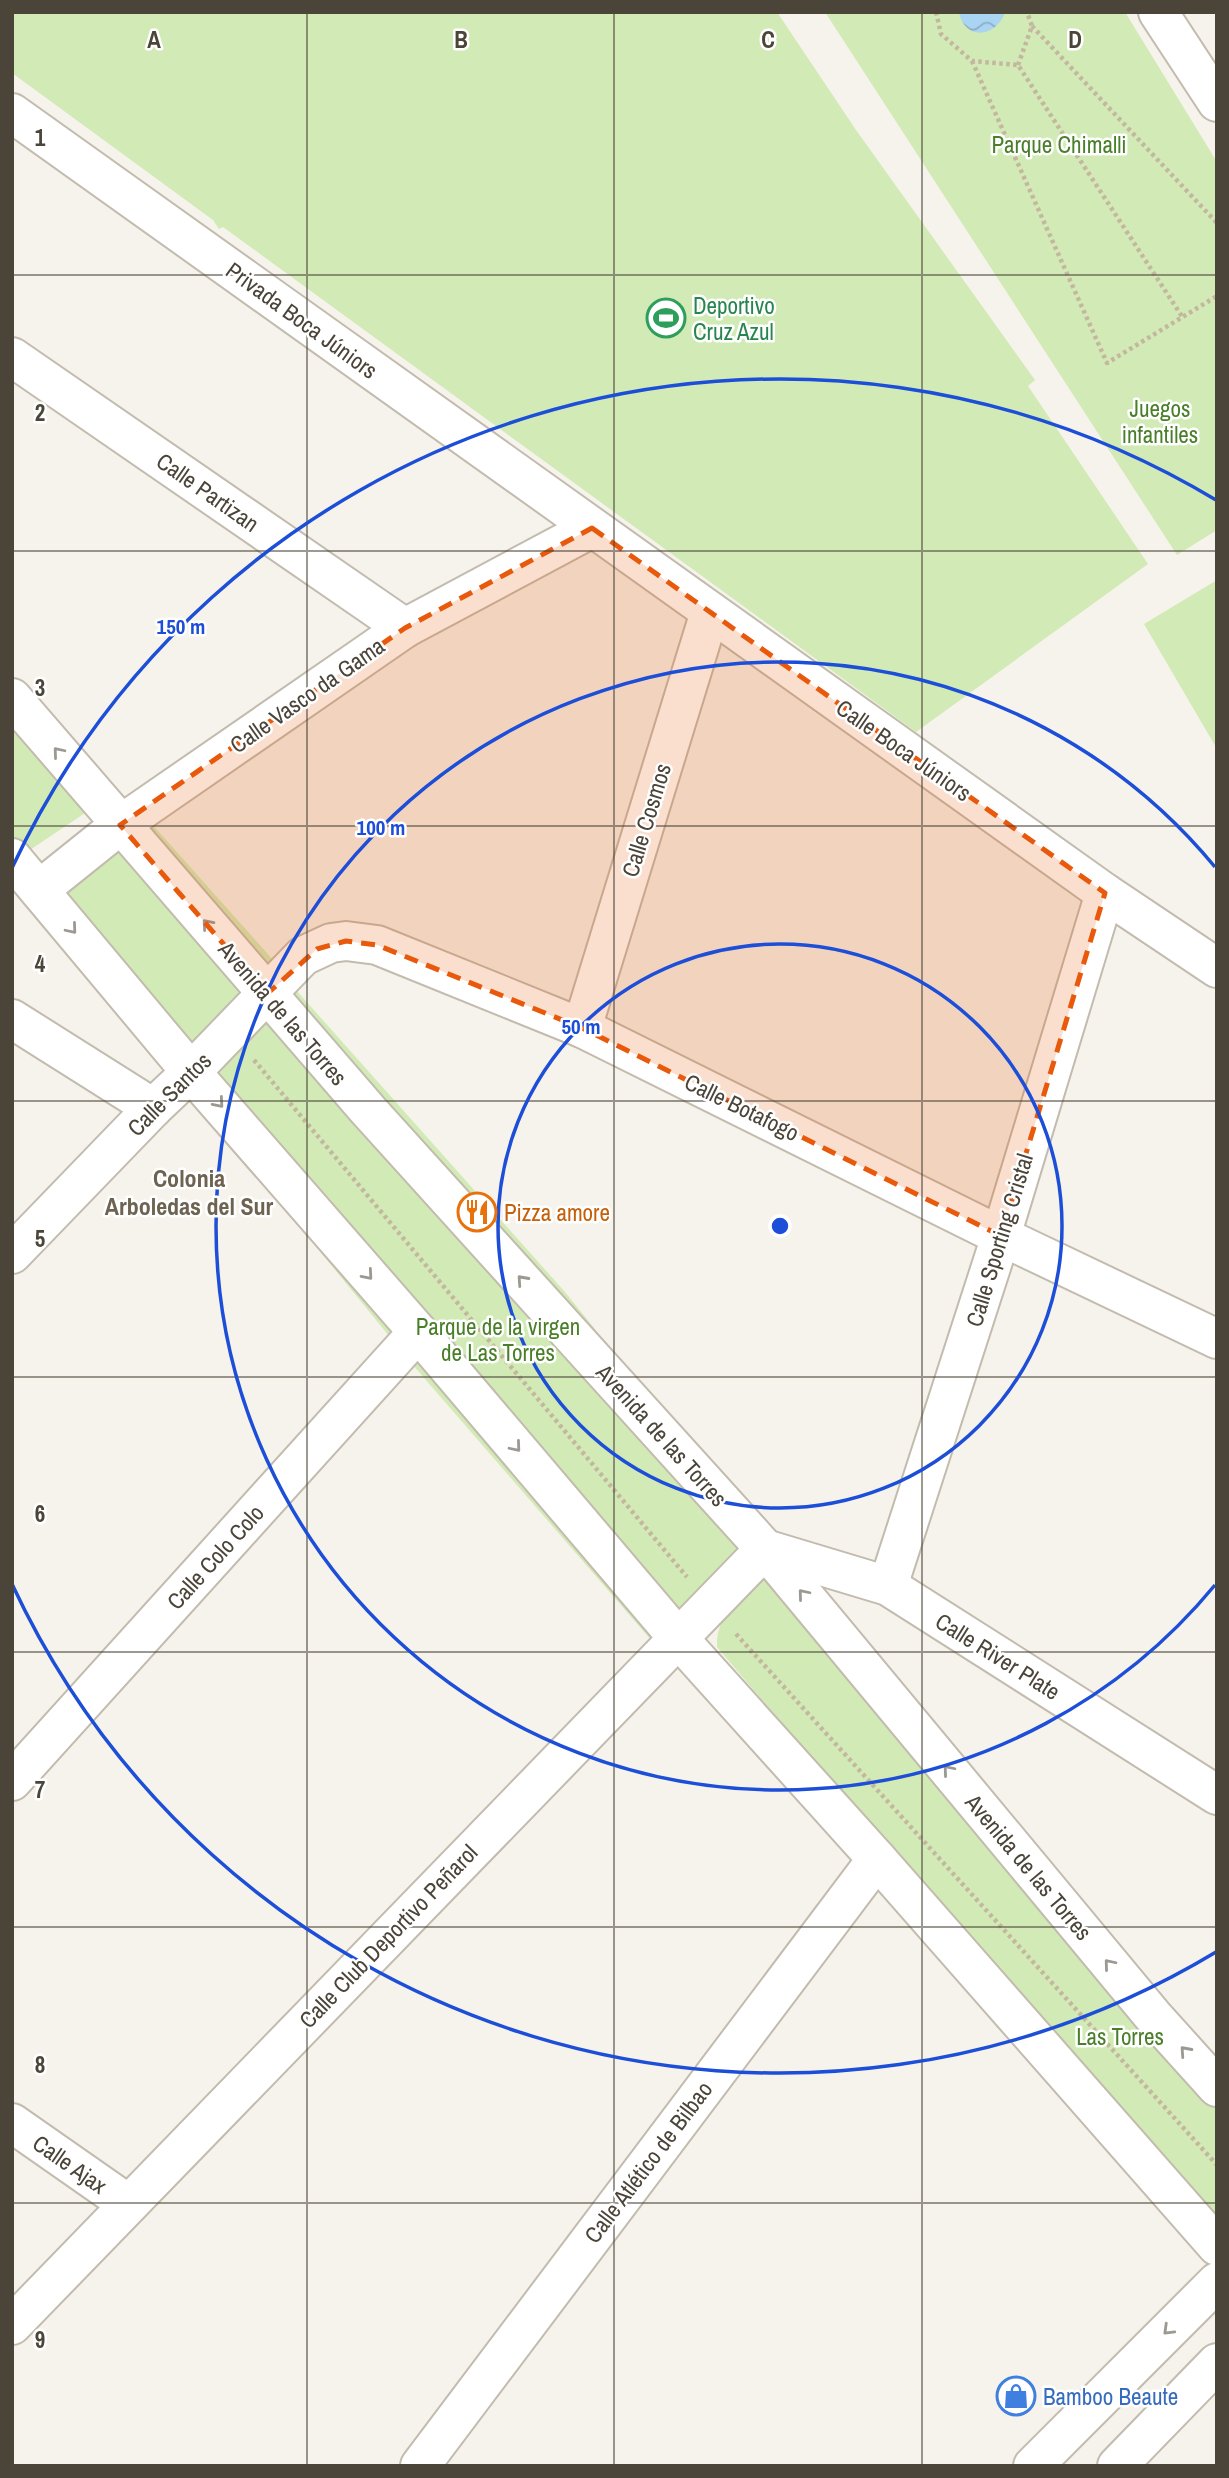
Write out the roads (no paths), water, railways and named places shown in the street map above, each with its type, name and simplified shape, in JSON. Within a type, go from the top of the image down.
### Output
[{"type":"street","points":[[1158,12],[1217,102]]},
{"type":"street","name":"Privada Boca Júniors","points":[[12,113],[592,528]]},
{"type":"street","name":"Calle Partizan","points":[[12,357],[405,628]]},
{"type":"street","name":"Calle Boca Júniors","points":[[592,528],[1105,893],[1217,968]]},
{"type":"street","name":"Calle Vasco da Gama","points":[[40,890],[120,825],[405,628],[592,528]]},
{"type":"street","name":"Calle Cosmos","points":[[582,1028],[710,612]]},
{"type":"street","name":"Avenida de las Torres","points":[[12,698],[368,1110],[765,1549],[1153,2016],[1217,2087]]},
{"type":"street","points":[[12,858],[191,1072],[418,1332],[678,1638],[877,1858],[1217,2246]]},
{"type":"street","name":"Calle Sporting Cristal","points":[[888,1586],[1001,1236],[1105,893]]},
{"type":"street","name":"Calle Botafogo","points":[[267,994],[303,957],[317,949],[331,943],[362,941],[377,945],[582,1028],[1001,1236],[1217,1339]]},
{"type":"street","name":"Calle Santos","points":[[12,1254],[267,994]]},
{"type":"street","points":[[12,1019],[153,1108]]},
{"type":"street","name":"Calle Colo Colo","points":[[12,1781],[418,1332]]},
{"type":"street","name":"Calle River Plate","points":[[765,1549],[888,1586],[1217,1795]]},
{"type":"street","name":"Calle Club Deportivo Peñarol","points":[[12,2325],[765,1549]]},
{"type":"street","name":"Calle Atlético de Bilbao","points":[[420,2466],[877,1858]]},
{"type":"street","name":"Calle Ajax","points":[[12,2123],[128,2204]]},
{"type":"street","points":[[1033,2466],[1217,2282]]},
{"type":"street","points":[[1116,2466],[1217,2363]]},
{"type":"water","points":[[959,12],[1004,12],[1004,15],[993,28],[980,33],[967,28]]},
{"type":"place","name":"Deportivo Cruz Azul","points":[[666,318]]},
{"type":"place","name":"Pizza amore","points":[[477,1212]]},
{"type":"place","name":"Bamboo Beaute","points":[[1016,2396]]},
{"type":"district","name":"Colonia Arboledas del Sur","points":[[189,1192]]},
{"type":"park label","name":"Parque Chimalli","points":[[1059,144]]},
{"type":"park label","name":"Juegos infantiles","points":[[1160,421]]},
{"type":"park label","name":"Parque de la virgen de Las Torres","points":[[498,1339]]},
{"type":"park label","name":"Las Torres","points":[[1120,2036]]}]
